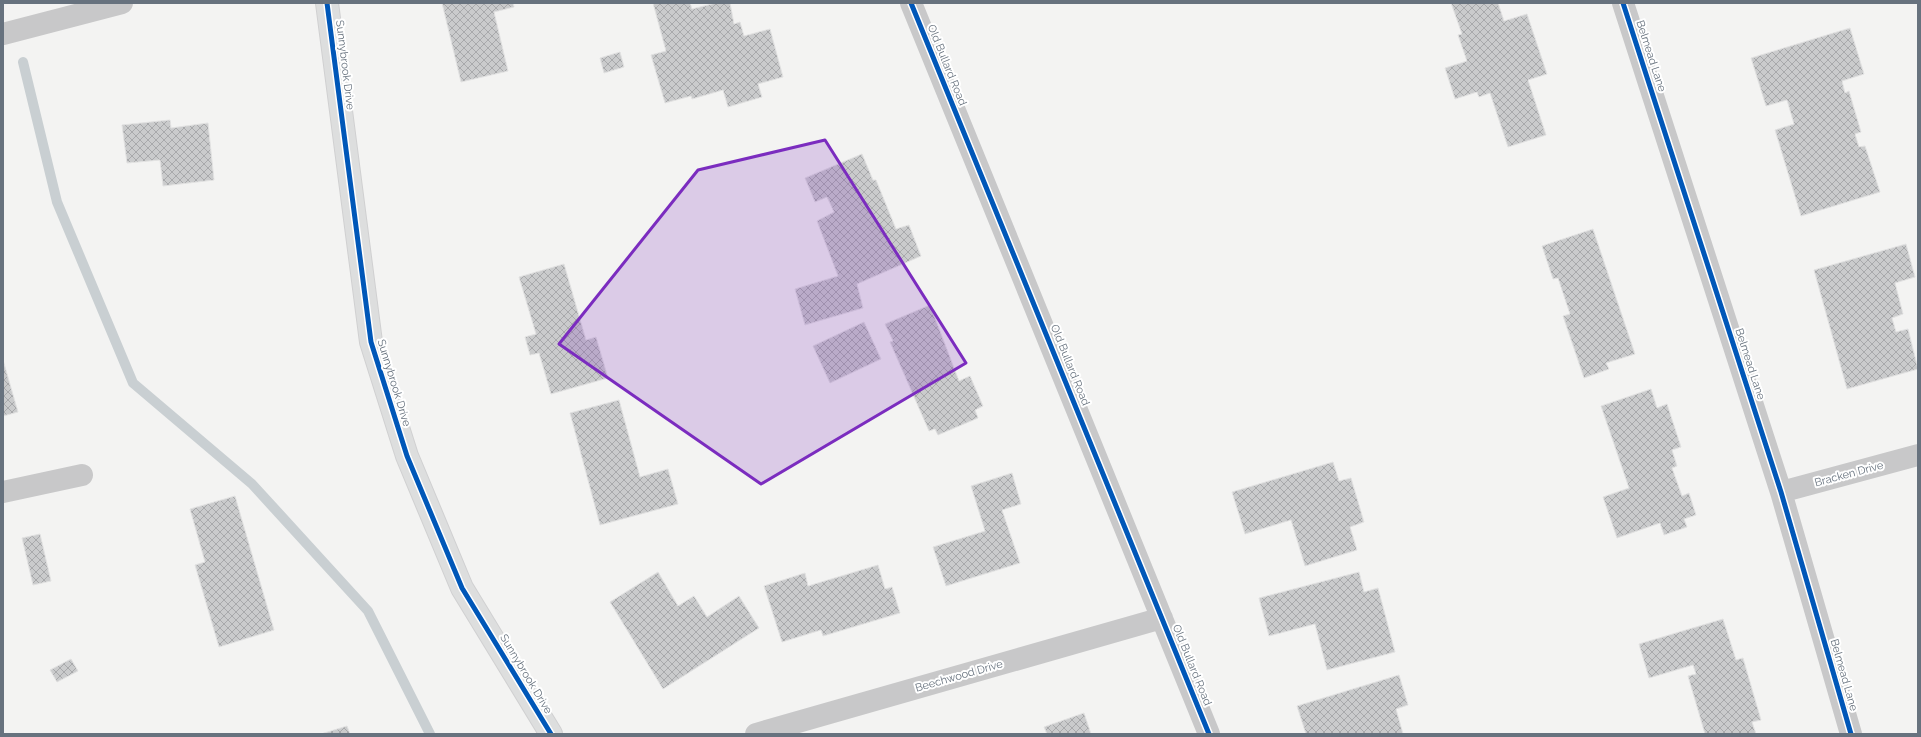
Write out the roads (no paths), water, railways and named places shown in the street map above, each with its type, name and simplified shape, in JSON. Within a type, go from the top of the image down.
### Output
[{"type":"main road","name":"Sunnybrook Drive","points":[[327,3],[371,342],[406,456],[462,588],[550,734]]},
{"type":"street","points":[[3,34],[122,3]]},
{"type":"street","name":"Old Bullard Road","points":[[911,3],[1209,734]]},
{"type":"street","name":"Belmead Lane","points":[[1623,3],[1781,492],[1851,734]]},
{"type":"street","name":"Bracken Drive","points":[[1781,492],[1918,455]]},
{"type":"street","points":[[3,492],[82,475]]},
{"type":"street","name":"Beechwood Drive","points":[[756,734],[1162,618]]},
{"type":"waterway","points":[[23,62],[57,202],[133,383],[252,484],[368,611],[430,734]]}]
